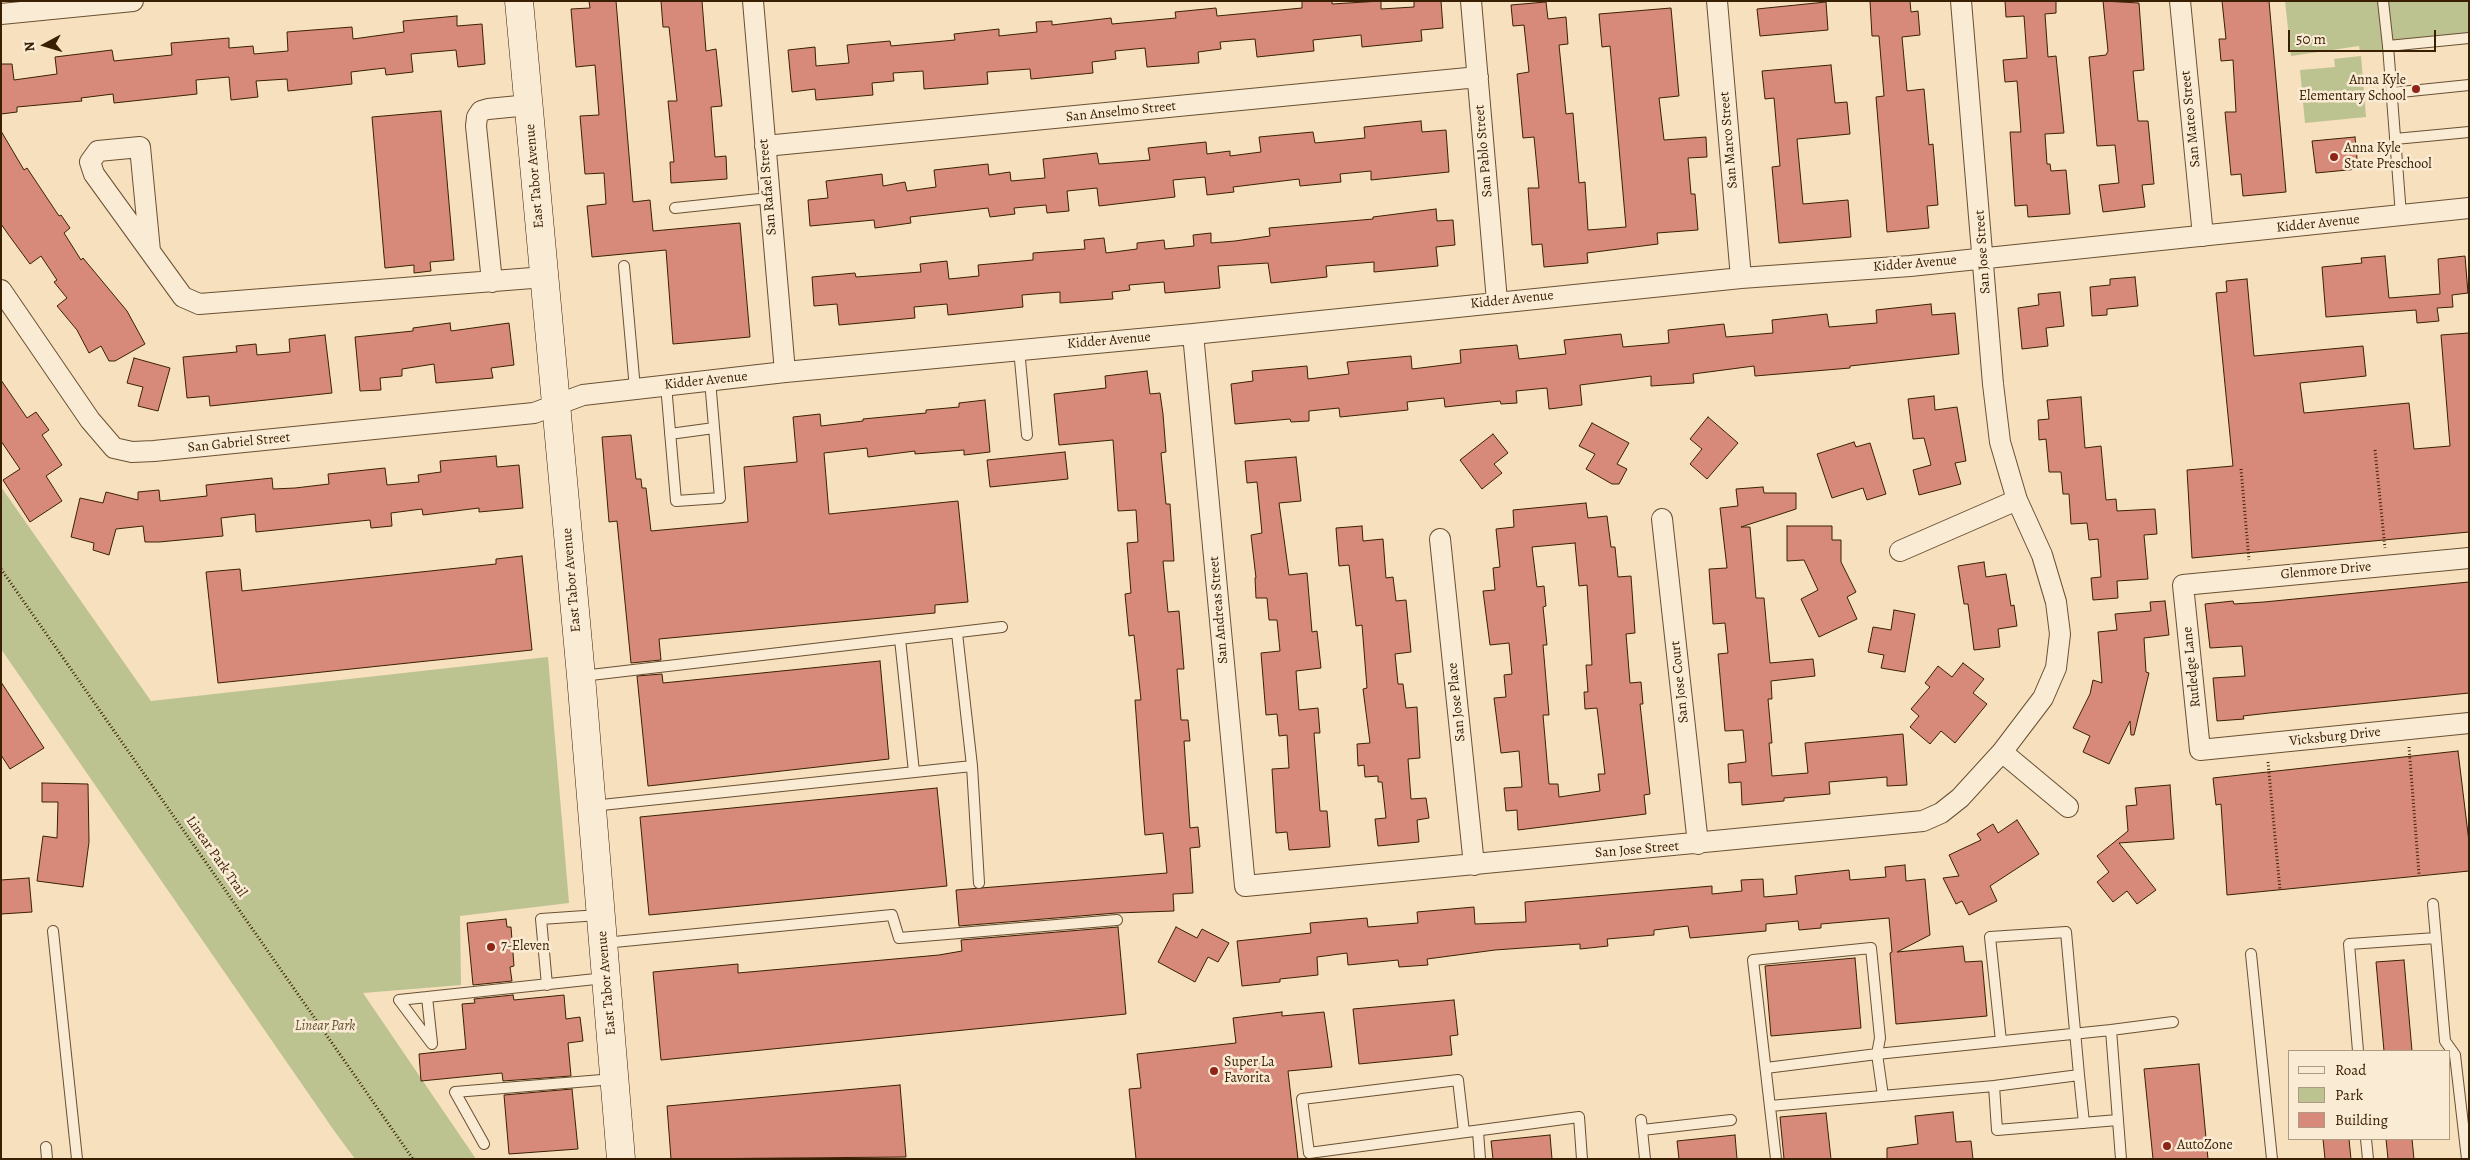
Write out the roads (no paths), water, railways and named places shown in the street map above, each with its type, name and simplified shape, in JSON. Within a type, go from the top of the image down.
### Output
[{"type":"main road","name":"East Tabor Avenue","points":[[519,1],[581,676],[621,1159]]},
{"type":"street","points":[[1,14],[133,1]]},
{"type":"street","name":"San Rafael Street","points":[[753,1],[785,372]]},
{"type":"street","name":"San Pablo Street","points":[[1471,1],[1497,301]]},
{"type":"street","name":"San Marco Street","points":[[1717,1],[1741,278]]},
{"type":"street","name":"San Jose Street","points":[[1246,886],[1923,821],[1941,813],[1960,798],[2002,752],[2043,698],[2056,668],[2060,634],[2056,602],[2042,556],[2017,500],[2000,442],[1993,384],[1984,258],[1961,1]]},
{"type":"street","name":"San Mateo Street","points":[[2180,1],[2202,236]]},
{"type":"street","name":"San Anselmo Street","points":[[765,146],[1478,78]]},
{"type":"street","points":[[492,282],[476,126],[477,116],[481,111],[488,109],[529,105]]},
{"type":"street","points":[[150,251],[140,147],[98,151],[90,162],[94,174],[150,251],[184,297],[199,304],[545,277]]},
{"type":"street","name":"Kidder Avenue","points":[[557,404],[583,395],[785,372],[1193,334],[1497,301],[1741,278],[1910,266],[2469,208]]},
{"type":"street","name":"San Gabriel Street","points":[[1,290],[90,420],[114,448],[132,452],[154,452],[534,413],[557,404]]},
{"type":"street","name":"San Andreas Street","points":[[1193,334],[1246,886]]},
{"type":"street","points":[[1900,551],[2017,500]]},
{"type":"street","name":"San Jose Court","points":[[1662,519],[1698,844]]},
{"type":"street","name":"San Jose Place","points":[[1440,539],[1474,865]]},
{"type":"street","name":"Glenmore Drive","points":[[2183,585],[2469,558]]},
{"type":"street","name":"Rutledge Lane","points":[[2183,585],[2200,750]]},
{"type":"street","name":"Vicksburg Drive","points":[[2200,750],[2469,724]]},
{"type":"street","points":[[2002,752],[2068,807]]},
{"type":"lane","points":[[2383,1],[2401,215]]},
{"type":"lane","points":[[2388,46],[2469,38]]},
{"type":"lane","points":[[2392,93],[2469,85]]},
{"type":"lane","points":[[2395,139],[2469,132]]},
{"type":"lane","points":[[675,208],[769,198]]},
{"type":"lane","points":[[624,266],[635,389]]},
{"type":"lane","points":[[1019,349],[1027,435]]},
{"type":"lane","points":[[666,385],[676,502],[720,498],[710,380]]},
{"type":"lane","points":[[670,434],[714,428]]},
{"type":"lane","points":[[581,676],[1002,627]]},
{"type":"lane","points":[[957,632],[972,766],[979,883]]},
{"type":"lane","points":[[900,639],[914,772]]},
{"type":"lane","points":[[592,806],[972,766]]},
{"type":"lane","points":[[2433,904],[2444,1041],[2455,1055],[2467,1159]]},
{"type":"lane","points":[[547,984],[541,919],[601,915]]},
{"type":"lane","points":[[603,943],[892,916],[899,938],[1117,920]]},
{"type":"lane","points":[[53,930],[77,1159]]},
{"type":"lane","points":[[2001,1041],[1990,937],[2066,932],[2084,1123]]},
{"type":"lane","points":[[2358,1050],[2349,944],[2436,938]]},
{"type":"lane","points":[[1776,1159],[1753,960],[1871,948],[1880,1038],[1877,1054],[1882,1096]]},
{"type":"lane","points":[[2251,954],[2272,1159]]},
{"type":"lane","points":[[427,997],[432,1044],[399,1000],[547,984],[606,978]]},
{"type":"lane","points":[[1766,1068],[2173,1022]]},
{"type":"lane","points":[[2111,1030],[2121,1159]]},
{"type":"lane","points":[[1770,1106],[1994,1086],[2079,1075]]},
{"type":"lane","points":[[484,1144],[455,1092],[615,1079]]},
{"type":"lane","points":[[1464,1132],[1458,1080],[1302,1099],[1309,1153],[1579,1117],[1582,1159]]},
{"type":"lane","points":[[1994,1086],[1997,1130],[2118,1120]]},
{"type":"lane","points":[[1645,1159],[1642,1125],[1732,1120]]},
{"type":"lane","points":[[1478,1131],[1480,1159]]},
{"type":"lane","points":[[2366,1140],[2368,1159]]},
{"type":"lane","points":[[46,1147],[47,1159]]},
{"type":"place","name":"Anna Kyle Elementary School","points":[[2416,89]]},
{"type":"place","name":"Anna Kyle State Preschool","points":[[2334,157]]},
{"type":"place","name":"7-Eleven","points":[[491,947]]},
{"type":"place","name":"Super La Favorita","points":[[1214,1071]]},
{"type":"place","name":"AutoZone","points":[[2167,1146]]},
{"type":"park label","name":"Linear Park","points":[[325,1027]]}]
